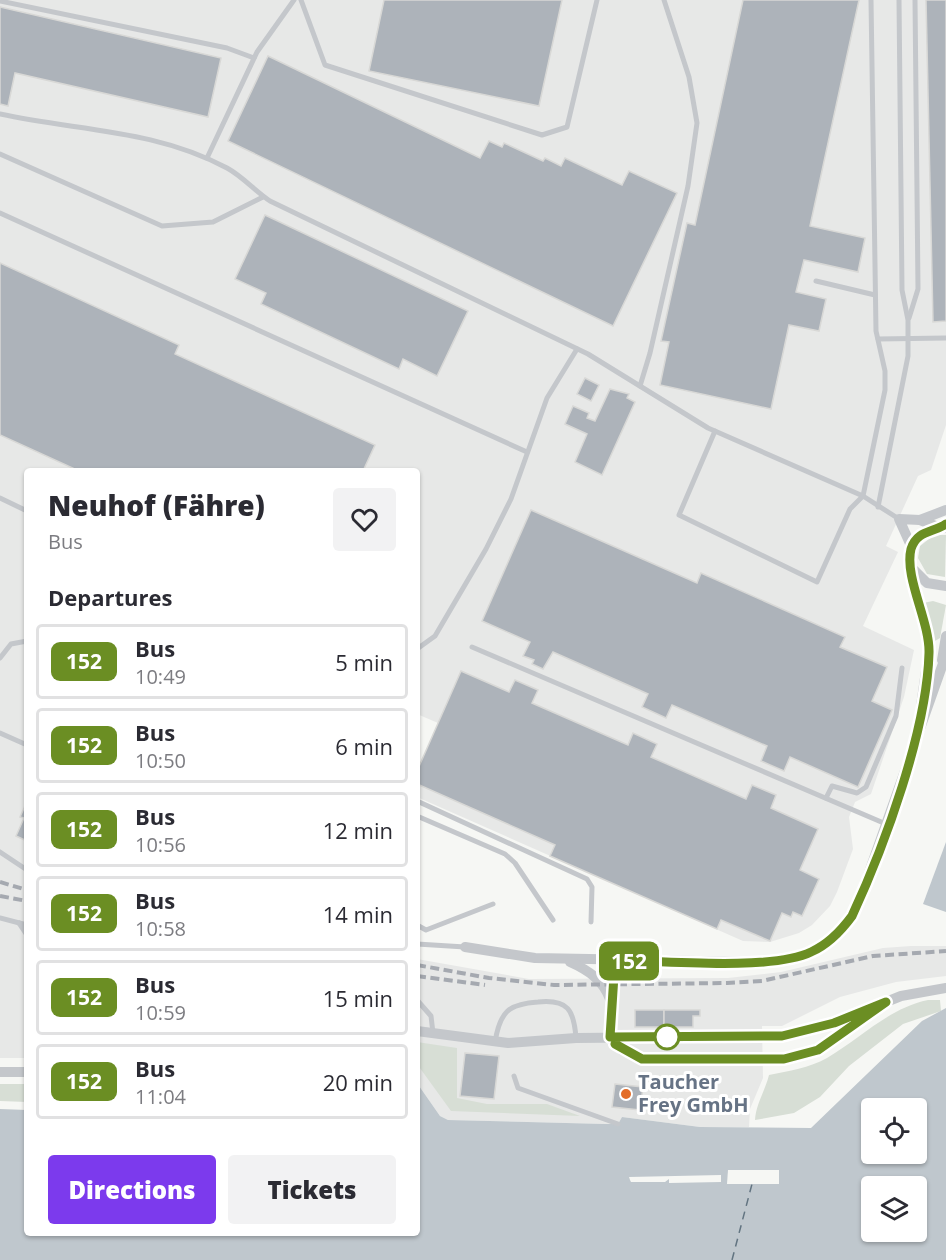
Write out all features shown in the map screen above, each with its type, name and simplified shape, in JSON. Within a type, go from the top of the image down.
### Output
[{"type":"street","points":[[920,520],[946,510]]},
{"type":"street","points":[[916,735],[929,650],[911,564],[912,548],[899,519],[920,520],[943,527]]},
{"type":"street","points":[[912,548],[923,533],[943,527]]},
{"type":"street","points":[[911,564],[916,574],[924,582],[935,586],[946,586]]},
{"type":"street","points":[[465,947],[506,955],[615,960],[772,961],[811,952],[831,939],[852,916],[888,824],[916,735],[944,659],[946,636]]},
{"type":"street","points":[[565,959],[594,976],[603,985],[611,1002]]},
{"type":"street","points":[[615,960],[610,1037],[622,1050],[642,1059],[773,1061],[801,1056],[818,1050],[886,1002]]},
{"type":"street","points":[[420,1031],[495,1042],[610,1037],[782,1036],[834,1023],[920,991],[946,988]]},
{"type":"street","points":[[0,1072],[24,1072]]},
{"type":"lane","points":[[207,158],[254,58],[294,0]]},
{"type":"lane","points":[[301,0],[326,65],[542,135],[567,127],[597,0]]},
{"type":"lane","points":[[640,386],[650,353],[688,186],[697,123],[689,77],[664,0]]},
{"type":"lane","points":[[714,431],[679,516],[817,582],[850,509],[863,496],[885,390],[885,371],[878,339],[875,295],[872,0]]},
{"type":"lane","points":[[878,507],[908,356],[908,320],[902,290],[899,0]]},
{"type":"lane","points":[[908,320],[918,289],[915,0]]},
{"type":"lane","points":[[0,1],[227,48],[254,58]]},
{"type":"lane","points":[[0,114],[154,139],[207,158],[230,169],[263,197],[577,349],[714,431],[863,496],[899,519]]},
{"type":"lane","points":[[0,154],[162,226],[213,222],[263,197]]},
{"type":"lane","points":[[0,213],[527,452]]},
{"type":"lane","points":[[816,281],[875,295]]},
{"type":"lane","points":[[878,339],[946,338]]},
{"type":"lane","points":[[420,647],[435,636],[486,549],[511,499],[547,398],[577,349]]},
{"type":"lane","points":[[0,498],[24,510]]},
{"type":"lane","points":[[0,658],[3,649],[11,644],[24,642]]},
{"type":"lane","points":[[472,647],[888,824]]},
{"type":"lane","points":[[826,798],[832,786],[857,793],[866,787],[896,716],[902,668]]},
{"type":"lane","points":[[0,733],[24,744]]},
{"type":"lane","points":[[420,802],[587,879],[592,887],[591,922]]},
{"type":"lane","points":[[420,817],[505,854],[514,863],[553,920]]},
{"type":"lane","points":[[0,852],[24,868]]},
{"type":"lane","points":[[420,927],[426,930],[493,904]]},
{"type":"lane","points":[[0,918],[24,924]]},
{"type":"lane","points":[[19,922],[24,930]]},
{"type":"lane","points":[[420,944],[465,947]]},
{"type":"lane","points":[[495,1042],[502,1016],[510,1008],[523,1003],[551,1001],[566,1006],[571,1013],[576,1038]]},
{"type":"lane","points":[[420,1003],[431,1016],[433,1033]]},
{"type":"lane","points":[[514,1076],[518,1088],[618,1124]]},
{"type":"shaded area","points":[[0,0],[946,0],[946,425],[931,470],[918,476],[886,546],[898,552],[863,626],[914,650],[904,697],[871,794],[855,802],[849,817],[853,849],[830,906],[812,925],[799,933],[770,942],[743,941],[420,798],[420,764],[438,723],[420,715],[420,468],[24,468],[24,1058],[0,1058]]},
{"type":"shaded area","points":[[934,535],[946,535],[945,577],[927,574],[918,558],[920,546]]},
{"type":"shaded area","points":[[933,601],[946,605],[940,638],[935,641],[923,603]]},
{"type":"shaded area","points":[[946,842],[946,912],[923,904]]},
{"type":"shaded area","points":[[946,946],[946,976],[896,982],[840,997],[782,1026],[762,1026],[763,1078],[750,1109],[749,1127],[700,1127],[622,1117],[618,1124],[448,1120],[440,1116],[420,1087],[420,960],[529,979],[728,978],[781,972],[883,948]]},
{"type":"shaded area","points":[[928,1000],[940,1000],[941,1011],[903,1024],[849,1066],[820,1097],[794,1113],[755,1120],[769,1075],[799,1069],[827,1058],[888,1017]]},
{"type":"shaded area","points":[[946,1008],[946,1260],[0,1260],[0,1109],[24,1110],[24,1236],[420,1236],[420,1087],[440,1116],[448,1120],[618,1124],[622,1117],[700,1127],[811,1128],[922,1021]]},
{"type":"shaded area","points":[[420,1042],[457,1048],[457,1098],[487,1104],[547,1104],[580,1116],[451,1111],[420,1068]]},
{"type":"shaded area","points":[[0,1084],[24,1084],[24,1102],[0,1101]]},
{"type":"pier","points":[[728,1170],[779,1170],[779,1184],[727,1184]]},
{"type":"pier","points":[[721,1175],[721,1182],[669,1183],[669,1179],[665,1182],[631,1182],[629,1177]]},
{"type":"building","points":[[384,0],[562,0],[539,106],[369,71]]},
{"type":"building","points":[[743,0],[859,0],[810,226],[865,238],[858,272],[804,260],[796,292],[826,299],[819,331],[789,325],[771,409],[660,385],[669,342],[661,341],[687,223],[695,225]]},
{"type":"building","points":[[926,0],[946,0],[946,321],[933,322]]},
{"type":"building","points":[[0,7],[221,58],[208,117],[15,73],[8,106],[0,104]]},
{"type":"building","points":[[268,56],[480,158],[489,141],[502,147],[504,143],[543,161],[545,158],[561,166],[565,158],[622,185],[629,171],[677,193],[613,326],[228,141]]},
{"type":"building","points":[[265,215],[468,311],[437,376],[403,359],[399,369],[261,304],[266,293],[235,279]]},
{"type":"building","points":[[0,263],[179,345],[175,354],[375,445],[364,468],[72,468],[0,435]]},
{"type":"building","points":[[585,378],[599,385],[591,401],[577,394]]},
{"type":"building","points":[[610,389],[629,394],[627,398],[635,402],[602,475],[575,462],[587,434],[565,424],[573,406],[589,413],[587,418],[595,421]]},
{"type":"building","points":[[531,510],[697,583],[701,573],[845,637],[840,647],[887,667],[872,701],[892,710],[858,787],[790,757],[784,771],[761,761],[767,746],[672,705],[666,718],[642,707],[648,694],[553,652],[543,669],[532,664],[534,660],[523,656],[530,642],[482,621]]},
{"type":"building","points":[[461,671],[509,692],[515,680],[538,690],[532,703],[628,745],[633,733],[657,744],[651,757],[746,799],[752,785],[776,795],[771,808],[818,829],[800,870],[819,879],[802,916],[793,912],[791,917],[782,913],[770,941],[721,920],[717,929],[550,856],[555,845],[420,785],[420,764]]},
{"type":"building","points":[[24,818],[24,840],[16,836]]},
{"type":"building","points":[[635,1010],[664,1010],[664,1027],[635,1027]]},
{"type":"building","points":[[664,1010],[700,1010],[700,1016],[693,1016],[693,1027],[664,1027]]},
{"type":"building","points":[[465,1053],[499,1056],[494,1099],[460,1096]]},
{"type":"building","points":[[615,1084],[643,1087],[640,1110],[612,1107]]},
{"type":"ferry route","points":[[732,1260],[752,1184]]},
{"type":"railway","points":[[0,882],[24,889]]},
{"type":"railway","points":[[0,896],[24,900]]},
{"type":"railway","points":[[420,966],[489,978],[554,985],[727,983],[762,981],[873,956],[946,951]]},
{"type":"railway","points":[[420,976],[485,985]]},
{"type":"bus line","name":"152","points":[[615,1044],[631,1055],[642,1059],[773,1061],[818,1050],[886,1002],[811,1031],[782,1036],[610,1037],[615,960],[751,962],[786,959],[804,955],[821,947],[843,928],[852,916],[888,824],[916,735],[928,665],[928,639],[911,564],[911,551],[919,536],[928,530],[946,524]]},
{"type":"place","name":"Taucher Frey GmbH","points":[[626,1094]]}]
